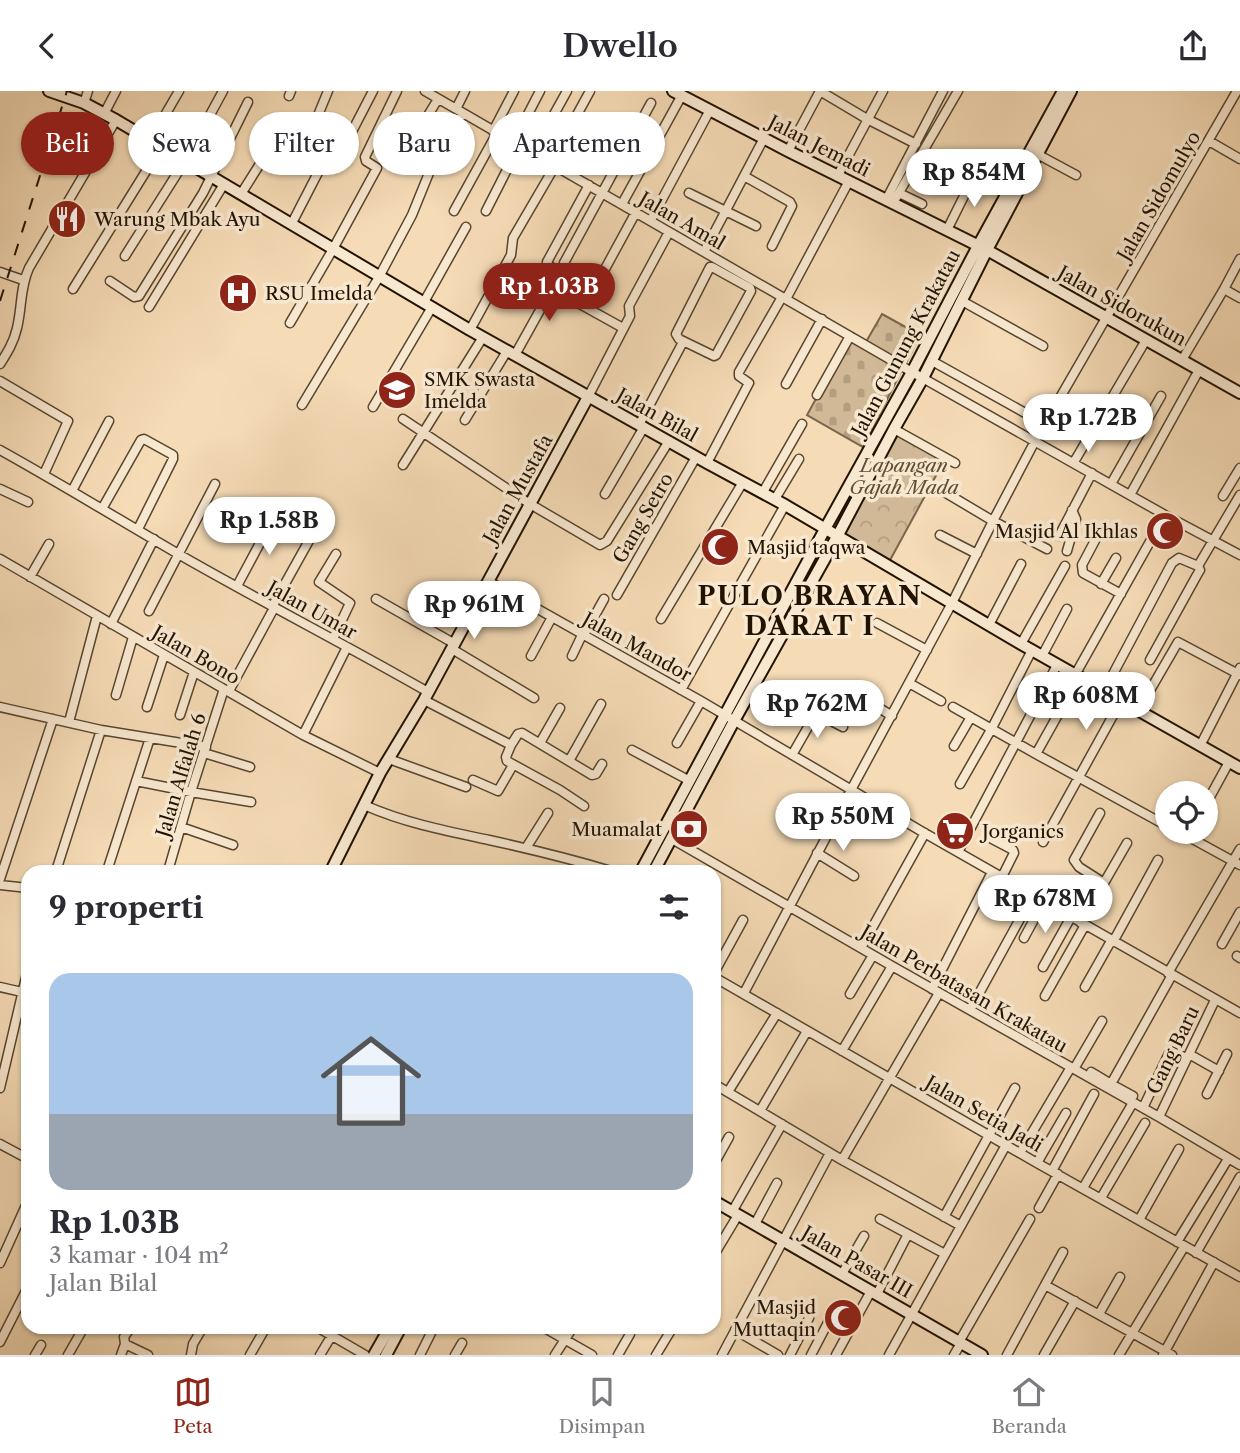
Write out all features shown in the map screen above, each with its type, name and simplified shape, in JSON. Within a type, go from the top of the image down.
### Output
[{"type":"main road","name":"Jalan Gunung Krakatau","points":[[644,865],[690,781],[838,535],[894,429],[918,375],[1062,91]]},
{"type":"main road","name":"Jalan Gunung Krakatau","points":[[657,865],[825,529],[918,375],[932,361],[962,301],[982,248],[1071,91]]},
{"type":"main road","name":"Jalan Bilal","points":[[53,92],[100,112]]},
{"type":"main road","name":"Jalan Jemadi","points":[[678,93],[982,248]]},
{"type":"main road","name":"Jalan Bilal","points":[[116,120],[128,127]]},
{"type":"main road","name":"Jalan Bilal","points":[[211,176],[470,330],[763,492],[1057,665],[1240,768]]},
{"type":"main road","name":"Jalan Sidorukun","points":[[982,248],[1240,393]]},
{"type":"main road","name":"Jalan Mustafa","points":[[334,865],[380,773],[426,696],[589,397]]},
{"type":"main road","name":"Jalan Pasar III","points":[[721,1205],[982,1355]]},
{"type":"main road","points":[[374,1355],[386,1334]]},
{"type":"main road","points":[[386,1355],[397,1334]]},
{"type":"street","points":[[84,103],[88,91]]},
{"type":"street","points":[[105,112],[116,91]]},
{"type":"street","points":[[167,112],[179,91]]},
{"type":"street","points":[[212,112],[223,91]]},
{"type":"street","points":[[319,112],[328,91]]},
{"type":"street","points":[[359,118],[373,91]]},
{"type":"street","points":[[290,323],[377,169],[366,161],[365,157],[397,91]]},
{"type":"street","name":"Jalan Amal","points":[[425,91],[489,128]]},
{"type":"street","points":[[302,405],[379,277],[412,215],[466,91]]},
{"type":"street","points":[[504,112],[514,91]]},
{"type":"street","points":[[531,112],[540,91]]},
{"type":"street","points":[[556,112],[568,91]]},
{"type":"street","points":[[579,112],[590,91]]},
{"type":"street","points":[[788,151],[820,91],[916,144]]},
{"type":"street","points":[[838,176],[883,91]]},
{"type":"street","points":[[889,202],[943,91]]},
{"type":"street","points":[[889,202],[899,193],[958,91]]},
{"type":"street","name":"Jalan Sidomulyo","points":[[744,993],[952,603],[1035,441],[1237,91]]},
{"type":"street","points":[[622,204],[678,93]]},
{"type":"street","points":[[431,112],[439,99]]},
{"type":"street","points":[[110,281],[134,297],[139,296],[195,205],[248,102]]},
{"type":"street","points":[[564,263],[651,103]]},
{"type":"street","points":[[650,220],[710,110]]},
{"type":"street","points":[[0,364],[18,329],[23,280],[116,120]]},
{"type":"street","points":[[704,252],[764,138]]},
{"type":"street","points":[[1209,141],[1240,159]]},
{"type":"street","points":[[454,211],[489,144]]},
{"type":"street","points":[[1037,154],[1076,175]]},
{"type":"street","points":[[947,230],[975,174]]},
{"type":"street","points":[[73,289],[144,175]]},
{"type":"street","points":[[125,256],[176,175]]},
{"type":"street","points":[[242,194],[254,175]]},
{"type":"street","points":[[292,223],[317,175]]},
{"type":"street","points":[[486,211],[503,175]]},
{"type":"street","points":[[470,330],[512,252],[513,238],[547,175]]},
{"type":"street","name":"Jalan Amal","points":[[570,175],[918,375],[1240,555]]},
{"type":"street","points":[[744,176],[790,202],[792,206],[772,246]]},
{"type":"street","points":[[707,463],[749,383],[739,376],[739,373],[849,181]]},
{"type":"street","points":[[149,307],[224,184]]},
{"type":"street","points":[[465,420],[559,277],[559,273],[547,262],[589,185]]},
{"type":"street","points":[[689,193],[756,226]]},
{"type":"street","points":[[899,193],[922,204]]},
{"type":"street","points":[[593,291],[636,212]]},
{"type":"street","points":[[373,407],[466,227]]},
{"type":"street","name":"Jalan Mustafa","points":[[589,397],[630,316],[629,306],[670,232]]},
{"type":"street","points":[[1182,361],[1240,259]]},
{"type":"street","points":[[710,267],[751,289],[716,355],[712,356],[683,342],[676,332],[710,267]]},
{"type":"street","points":[[0,272],[23,280]]},
{"type":"street","points":[[1224,289],[1240,298]]},
{"type":"street","points":[[962,301],[1043,346]]},
{"type":"street","points":[[578,303],[623,328]]},
{"type":"street","points":[[786,384],[822,320]]},
{"type":"street","points":[[817,395],[850,336]]},
{"type":"street","points":[[403,465],[483,337]]},
{"type":"street","points":[[1074,462],[1146,339]]},
{"type":"street","points":[[605,494],[683,342]]},
{"type":"street","points":[[932,361],[1045,424]]},
{"type":"street","points":[[1130,495],[1199,370]]},
{"type":"street","points":[[0,381],[68,421],[44,474]]},
{"type":"street","points":[[1111,484],[1161,396]]},
{"type":"street","points":[[403,418],[530,504],[598,544],[607,541],[669,441]]},
{"type":"street","points":[[72,491],[109,421]]},
{"type":"street","points":[[763,492],[802,424]]},
{"type":"street","points":[[894,429],[955,463]]},
{"type":"street","points":[[102,509],[141,440],[153,443],[172,455],[173,459],[138,529]]},
{"type":"street","name":"Jalan Umar","points":[[0,450],[178,554],[347,646],[511,745]]},
{"type":"street","name":"Gang Setro","points":[[617,595],[696,457]]},
{"type":"street","points":[[681,690],[780,502],[799,459]]},
{"type":"street","points":[[1223,496],[1240,468]]},
{"type":"street","points":[[1059,536],[1092,473]]},
{"type":"street","points":[[660,619],[743,482]]},
{"type":"street","points":[[149,611],[215,484]]},
{"type":"street","points":[[0,489],[28,502]]},
{"type":"street","points":[[946,493],[1047,549]]},
{"type":"street","points":[[1150,660],[1200,570],[1198,566],[1212,540],[1240,495]]},
{"type":"street","points":[[1068,551],[1076,519],[1072,510]]},
{"type":"street","points":[[237,586],[275,515]]},
{"type":"street","points":[[1036,754],[1165,515]]},
{"type":"street","points":[[1099,533],[1081,569],[1083,573],[1121,594]]},
{"type":"street","points":[[940,535],[977,554]]},
{"type":"street","name":"Jalan Alfalah 6","points":[[170,865],[191,792],[227,690],[310,537]]},
{"type":"street","points":[[111,624],[154,539]]},
{"type":"street","points":[[30,577],[48,544]]},
{"type":"street","points":[[333,639],[350,603],[319,582],[336,554]]},
{"type":"street","points":[[1101,584],[1116,558]]},
{"type":"street","points":[[1104,691],[1172,563],[1179,558],[1198,566]]},
{"type":"street","name":"Jalan Bono","points":[[0,559],[303,735],[380,773]]},
{"type":"street","points":[[989,625],[1021,565]]},
{"type":"street","points":[[1021,644],[1065,566]]},
{"type":"street","name":"Jalan Mandor","points":[[488,582],[701,701],[1240,1013]]},
{"type":"street","points":[[376,599],[534,698]]},
{"type":"street","points":[[572,656],[604,599]]},
{"type":"street","points":[[960,784],[1037,653],[1067,609]]},
{"type":"street","points":[[69,722],[97,616]]},
{"type":"street","points":[[531,656],[552,617]]},
{"type":"street","points":[[877,623],[927,650]]},
{"type":"street","points":[[116,695],[132,637]]},
{"type":"street","points":[[1138,711],[1178,642],[1239,672],[1200,746]]},
{"type":"street","points":[[303,735],[347,646]]},
{"type":"street","points":[[147,707],[164,655]]},
{"type":"street","points":[[958,852],[1057,665]]},
{"type":"street","points":[[180,715],[194,672]]},
{"type":"street","points":[[909,683],[941,701]]},
{"type":"street","points":[[826,717],[844,686],[892,716]]},
{"type":"street","points":[[677,743],[701,701]]},
{"type":"street","points":[[1043,842],[1121,701]]},
{"type":"street","points":[[569,761],[601,704]]},
{"type":"street","points":[[953,707],[1155,819]]},
{"type":"street","points":[[540,743],[560,708]]},
{"type":"street","points":[[1,711],[205,750],[250,767]]},
{"type":"street","points":[[792,755],[816,713],[843,727]]},
{"type":"street","points":[[954,746],[971,717]]},
{"type":"street","points":[[0,879],[53,719]]},
{"type":"street","points":[[58,865],[101,730]]},
{"type":"street","points":[[584,806],[505,758],[520,733],[524,733],[594,775],[602,764]]},
{"type":"street","points":[[109,865],[150,738]]},
{"type":"street","points":[[632,750],[690,781]]},
{"type":"street","points":[[389,759],[466,787]]},
{"type":"street","points":[[1218,783],[1230,762]]},
{"type":"street","points":[[473,780],[498,791],[513,765]]},
{"type":"street","points":[[136,781],[251,801]]},
{"type":"street","points":[[364,805],[415,824],[591,865]]},
{"type":"street","points":[[526,848],[548,813]]},
{"type":"street","points":[[1100,813],[1074,860],[1079,867],[1104,883]]},
{"type":"street","points":[[181,827],[233,845]]},
{"type":"street","points":[[861,948],[925,833]]},
{"type":"street","name":"Jalan Perbatasan Krakatau","points":[[672,839],[717,865]]},
{"type":"street","points":[[992,839],[1014,853],[1002,877]]},
{"type":"street","points":[[1045,996],[1127,843]]},
{"type":"street","points":[[1205,844],[1236,863]]},
{"type":"street","points":[[1111,1084],[1170,974],[1236,863],[1240,849]]},
{"type":"street","points":[[817,853],[854,876]]},
{"type":"street","points":[[1085,987],[1158,860]]},
{"type":"street","name":"Jalan Perbatasan Krakatau","points":[[721,867],[935,991],[1159,1115],[1240,1165]]},
{"type":"street","points":[[842,1160],[935,991],[992,871]]},
{"type":"street","points":[[0,885],[21,887]]},
{"type":"street","points":[[970,1010],[1033,895]]},
{"type":"street","points":[[1024,938],[1044,901]]},
{"type":"street","points":[[1222,944],[1240,912]]},
{"type":"street","points":[[1043,967],[1071,917]]},
{"type":"street","points":[[721,962],[743,920]]},
{"type":"street","points":[[850,994],[873,955]]},
{"type":"street","points":[[842,1051],[892,966]]},
{"type":"street","name":"Jalan Setia Jadi","points":[[721,979],[1037,1163],[1240,1277]]},
{"type":"street","points":[[0,987],[21,992]]},
{"type":"street","points":[[0,1087],[21,996]]},
{"type":"street","name":"Gang Baru","points":[[1159,1115],[1215,1000]]},
{"type":"street","points":[[729,1091],[776,1013]]},
{"type":"street","points":[[1020,1153],[1102,1021]]},
{"type":"street","points":[[760,1110],[807,1031]]},
{"type":"street","points":[[1143,1108],[1172,1050],[1219,1071]]},
{"type":"street","points":[[1207,1094],[1227,1054]]},
{"type":"street","points":[[1091,1072],[1133,1096]]},
{"type":"street","points":[[721,1087],[842,1160],[961,1226]]},
{"type":"street","points":[[944,1217],[1015,1088]]},
{"type":"street","points":[[1039,1208],[1094,1094]]},
{"type":"street","points":[[1083,1188],[1131,1106]]},
{"type":"street","points":[[1037,1163],[1066,1113]]},
{"type":"street","points":[[1101,1198],[1145,1123]]},
{"type":"street","points":[[721,1241],[782,1125]]},
{"type":"street","points":[[721,1151],[729,1137]]},
{"type":"street","points":[[0,1144],[21,1156]]},
{"type":"street","points":[[889,1355],[1006,1145]]},
{"type":"street","points":[[1139,1220],[1179,1149]]},
{"type":"street","points":[[722,1355],[830,1153]]},
{"type":"street","points":[[1119,1355],[1228,1159]]},
{"type":"street","points":[[1196,1252],[1240,1177]]},
{"type":"street","points":[[755,1224],[776,1183]]},
{"type":"street","points":[[0,1263],[21,1216]]},
{"type":"street","points":[[880,1219],[945,1254]]},
{"type":"street","points":[[954,1355],[1030,1219]]},
{"type":"street","points":[[836,1355],[908,1234]]},
{"type":"street","points":[[842,1274],[864,1236]]},
{"type":"street","points":[[1007,1355],[1063,1252]]},
{"type":"street","points":[[1045,1285],[1167,1354],[1214,1262]]},
{"type":"street","points":[[1099,1314],[1120,1277]]},
{"type":"street","points":[[0,1342],[21,1301]]},
{"type":"street","points":[[1044,1355],[1075,1301]]},
{"type":"street","points":[[811,1355],[834,1311]]},
{"type":"street","points":[[790,1355],[810,1318]]},
{"type":"street","points":[[735,1330],[778,1355]]},
{"type":"street","points":[[68,1355],[80,1334]]},
{"type":"street","points":[[121,1355],[126,1334]]},
{"type":"street","points":[[191,1355],[199,1334]]},
{"type":"street","points":[[250,1355],[262,1334]]},
{"type":"street","points":[[420,1355],[430,1334]]},
{"type":"street","points":[[556,1334],[592,1355]]},
{"type":"street","points":[[555,1355],[568,1334]]},
{"type":"street","points":[[618,1355],[629,1334]]},
{"type":"street","points":[[656,1355],[669,1334]]},
{"type":"street","points":[[320,1355],[332,1335],[365,1355]]},
{"type":"street","points":[[455,1355],[462,1343]]},
{"type":"street","points":[[125,1344],[148,1355]]},
{"type":"street","points":[[35,1355],[40,1345]]},
{"type":"green space","points":[[882,314],[920,335],[905,365],[866,342]]},
{"type":"green space","points":[[849,339],[902,370],[863,447],[807,415]]},
{"type":"green space","name":"Lapangan Gajah Mada","points":[[895,434],[944,461],[889,562],[850,539],[845,533]]},
{"type":"railway","points":[[0,301],[67,91]]},
{"type":"place","name":"Warung Mbak Ayu","points":[[67,219]]},
{"type":"place","name":"RSU Imelda","points":[[238,293]]},
{"type":"place","name":"SMK Swasta Imelda","points":[[397,390]]},
{"type":"place","name":"Masjid Al Ikhlas","points":[[1165,531]]},
{"type":"place","name":"Masjid taqwa","points":[[720,547]]},
{"type":"place","name":"Muamalat","points":[[689,829]]},
{"type":"place","name":"Jorganics","points":[[955,831]]},
{"type":"place","name":"Masjid Muttaqin","points":[[843,1318]]},
{"type":"district","name":"PULO BRAYAN DARAT I","points":[[810,610]]}]
